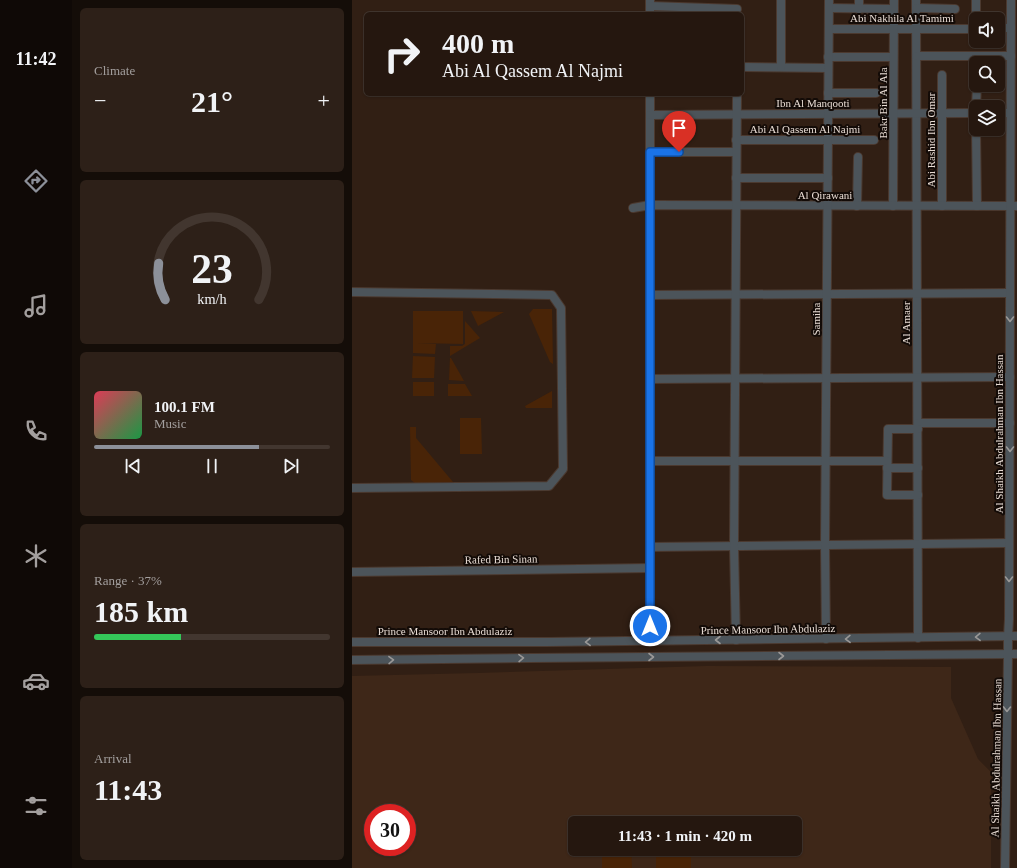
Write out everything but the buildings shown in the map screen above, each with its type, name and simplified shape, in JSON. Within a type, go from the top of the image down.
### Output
[{"type":"street","points":[[650,7],[737,12],[737,0]]},
{"type":"street","points":[[781,0],[781,67]]},
{"type":"street","name":"Bakr Bin Al Ala","points":[[893,206],[894,0]]},
{"type":"street","points":[[976,0],[976,12]]},
{"type":"street","name":"Al Shaikh Abdulrahman Ibn Hassan","points":[[1005,868],[1013,655],[1008,637],[1010,293],[1014,206],[1010,113],[1014,86],[1011,56],[1011,0]]},
{"type":"street","points":[[829,4],[859,4],[894,9]]},
{"type":"street","name":"Samiha","points":[[826,639],[825,545],[829,4]]},
{"type":"street","name":"Al Amaer","points":[[918,638],[916,4],[955,9]]},
{"type":"street","points":[[1005,28],[1011,28]]},
{"type":"street","name":"Abi Nakhila Al Tamimi","points":[[828,29],[969,29]]},
{"type":"street","points":[[917,56],[969,59]]},
{"type":"street","points":[[1005,57],[1011,56]]},
{"type":"street","points":[[828,57],[893,57]]},
{"type":"street","points":[[744,67],[828,68]]},
{"type":"street","name":"Abi Rashid Ibn Omar","points":[[942,74],[942,206]]},
{"type":"street","points":[[828,93],[876,93]]},
{"type":"street","points":[[650,96],[650,641]]},
{"type":"street","points":[[736,640],[734,461],[737,96]]},
{"type":"street","name":"Ibn Al Manqooti","points":[[650,115],[969,113]]},
{"type":"street","points":[[1005,113],[1010,113]]},
{"type":"street","points":[[976,136],[976,206]]},
{"type":"street","name":"Abi Al Qassem Al Najmi","points":[[736,140],[874,140]]},
{"type":"street","points":[[650,152],[736,152]]},
{"type":"street","points":[[857,206],[858,157]]},
{"type":"street","points":[[736,178],[828,178]]},
{"type":"street","name":"Al Qirawani","points":[[633,208],[650,205],[1014,206]]},
{"type":"street","points":[[352,292],[552,296],[561,308],[563,469],[549,486],[352,488]]},
{"type":"street","points":[[650,295],[1010,293]]},
{"type":"street","points":[[650,379],[1010,376]]},
{"type":"street","points":[[918,495],[887,495],[888,429],[918,426],[1010,423]]},
{"type":"street","points":[[650,461],[826,461],[918,468]]},
{"type":"street","points":[[650,547],[1009,543]]},
{"type":"street","name":"Rafed Bin Sinan","points":[[352,572],[650,568]]},
{"type":"street","name":"Prince Mansoor Ibn Abdulaziz","points":[[352,642],[650,641],[1017,636]]},
{"type":"street","points":[[352,660],[1013,655]]},
{"type":"shaded area","points":[[533,309],[552,309],[553,364],[550,362],[529,314]]},
{"type":"shaded area","points":[[413,311],[463,311],[463,344],[417,343],[436,344],[435,354],[413,353]]},
{"type":"shaded area","points":[[471,311],[504,312],[478,326]]},
{"type":"shaded area","points":[[465,321],[480,338],[450,356],[450,346],[462,346],[465,344]]},
{"type":"shaded area","points":[[413,356],[435,357],[434,378],[412,378]]},
{"type":"shaded area","points":[[451,358],[464,381],[449,380]]},
{"type":"shaded area","points":[[413,382],[434,382],[434,396],[413,396]]},
{"type":"shaded area","points":[[448,384],[465,384],[472,396],[448,396]]},
{"type":"shaded area","points":[[552,391],[552,408],[526,408],[525,406]]},
{"type":"shaded area","points":[[460,418],[481,418],[482,454],[460,454]]},
{"type":"shaded area","points":[[410,427],[416,427],[416,438],[453,482],[416,484],[411,480]]},
{"type":"shaded area","points":[[707,666],[951,667],[951,698],[978,759],[991,772],[991,868],[352,868],[352,676]]},
{"type":"shaded area","points":[[602,856],[631,856],[632,868],[602,868]]},
{"type":"shaded area","points":[[656,856],[691,856],[691,868],[656,868]]},
{"type":"route","points":[[650,626],[650,152],[679,152]]}]
